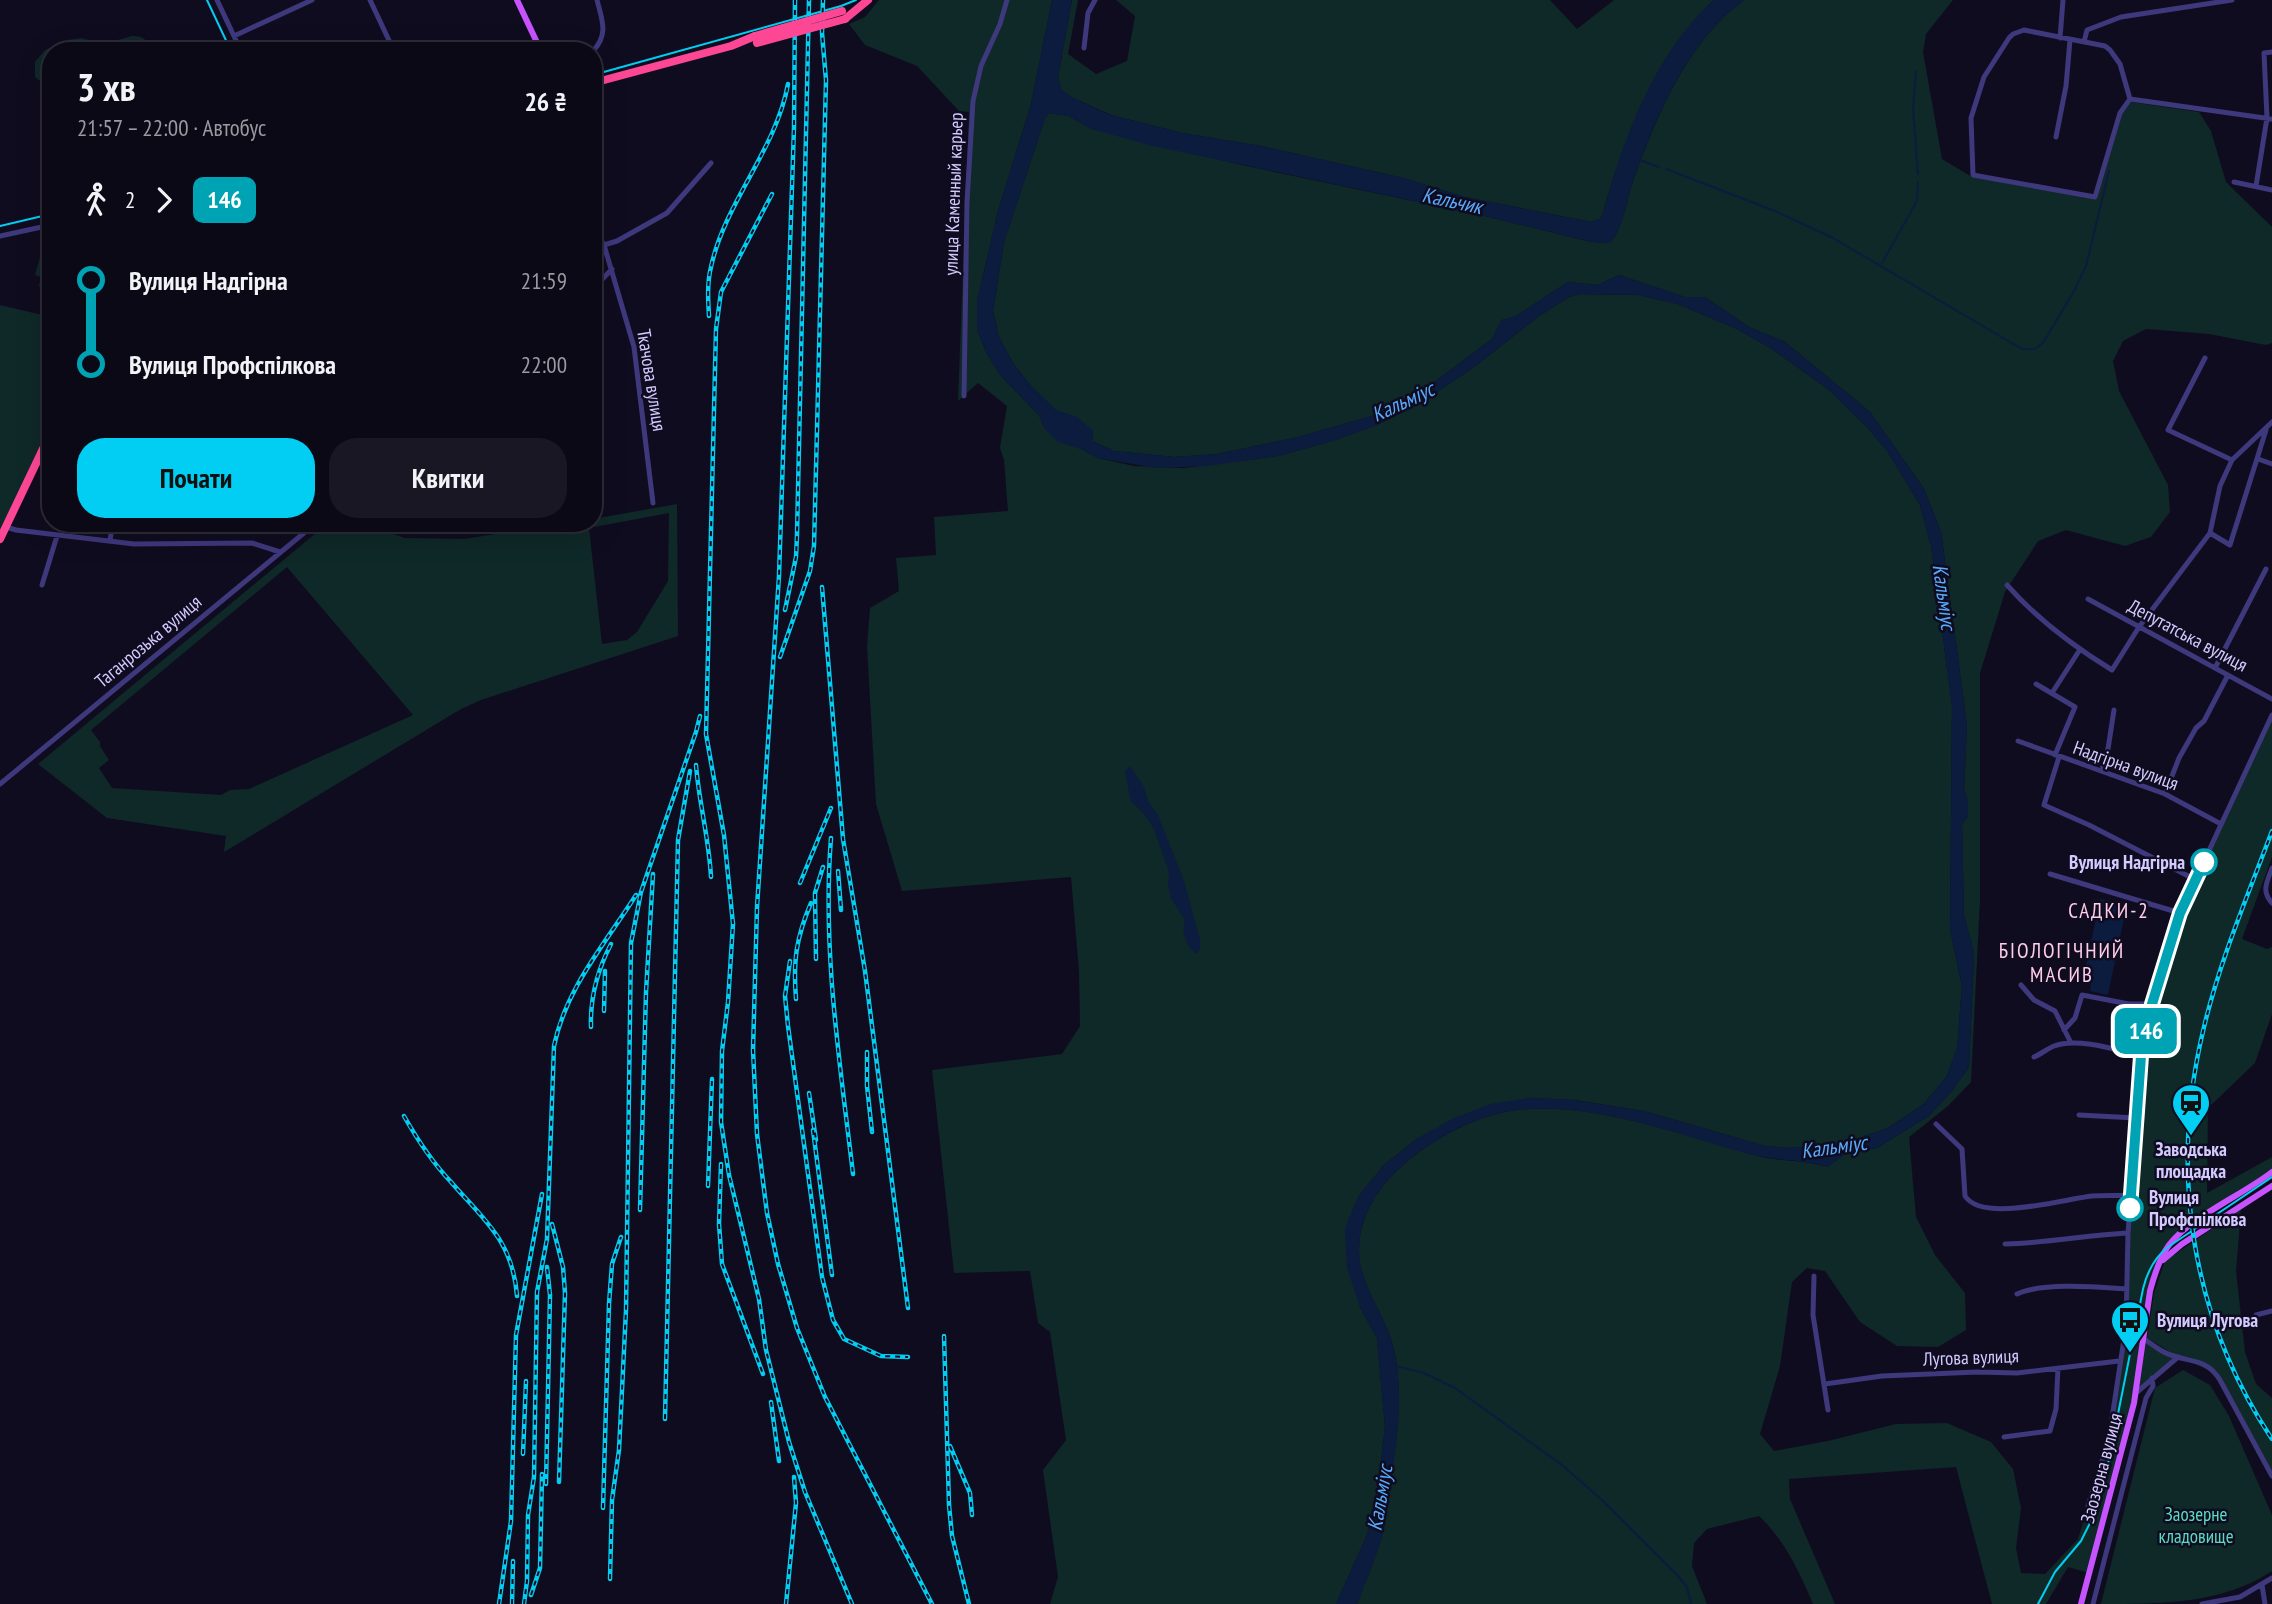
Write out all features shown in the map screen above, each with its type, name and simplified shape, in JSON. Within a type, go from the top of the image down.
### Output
[{"type":"highway","points":[[602,81],[844,15],[860,8],[869,0]]},
{"type":"highway","points":[[0,539],[42,451]]},
{"type":"main road","points":[[517,0],[537,42]]},
{"type":"main road","name":"Заозерна вулиця","points":[[2081,1604],[2136,1393],[2150,1291],[2161,1261],[2180,1233],[2272,1172]]},
{"type":"main road","points":[[2161,1261],[2182,1244],[2272,1186]]},
{"type":"street","points":[[217,0],[237,42]]},
{"type":"street","points":[[234,36],[312,0]]},
{"type":"street","points":[[370,0],[390,42]]},
{"type":"street","points":[[597,0],[604,32],[600,42]]},
{"type":"street","name":"улица Каменный карьер","points":[[964,396],[967,202],[973,100],[981,66],[1000,24],[1006,0]]},
{"type":"street","points":[[1084,48],[1088,13],[1095,0]]},
{"type":"street","points":[[2060,37],[2063,0]]},
{"type":"street","points":[[2084,43],[2087,30],[2121,17],[2232,0]]},
{"type":"street","points":[[2018,31],[2105,46],[2115,56],[2130,99],[2120,113],[2095,197],[1973,175],[1971,117],[1989,66],[2009,38],[2018,31]]},
{"type":"street","points":[[2056,136],[2066,86],[2070,40]]},
{"type":"street","points":[[2256,186],[2270,119],[2264,53],[2272,52]]},
{"type":"street","points":[[2130,99],[2270,119]]},
{"type":"street","points":[[604,244],[617,241],[667,213],[711,163]]},
{"type":"street","points":[[2234,182],[2272,190]]},
{"type":"street","points":[[0,236],[42,227]]},
{"type":"street","name":"Ткачова вулиця","points":[[602,241],[637,363],[653,503]]},
{"type":"street","points":[[602,279],[611,269]]},
{"type":"street","points":[[2205,358],[2168,430],[2232,460]]},
{"type":"street","points":[[2007,585],[2027,608],[2080,650],[2112,670],[2139,627],[2210,533],[2220,486],[2232,460],[2272,422]]},
{"type":"street","points":[[2210,533],[2230,545],[2266,428]]},
{"type":"street","points":[[2258,459],[2272,464]]},
{"type":"street","points":[[6,527],[57,536],[147,544],[252,543],[280,552]]},
{"type":"street","points":[[110,540],[111,532]]},
{"type":"street","name":"Таганрозька вулиця","points":[[0,784],[305,532]]},
{"type":"street","points":[[42,585],[57,536]]},
{"type":"street","points":[[2215,668],[2266,569]]},
{"type":"street","name":"Депутатська вулиця","points":[[2088,599],[2272,699]]},
{"type":"street","points":[[2052,693],[2080,650]]},
{"type":"street","points":[[2165,794],[2179,758],[2196,728],[2204,721],[2228,675]]},
{"type":"street","points":[[2036,684],[2075,707],[2057,756],[2044,805],[2196,880]]},
{"type":"street","points":[[2102,770],[2114,710]]},
{"type":"street","name":"Заозерна вулиця","points":[[2088,1506],[2109,1438],[2126,1326],[2128,1233],[2141,1056],[2152,1004],[2180,913],[2272,715]]},
{"type":"street","name":"Надгірна вулиця","points":[[2018,741],[2165,794],[2221,824]]},
{"type":"street","points":[[2272,868],[2264,888],[2272,903]]},
{"type":"street","points":[[2050,874],[2180,913]]},
{"type":"street","points":[[2021,985],[2034,1000],[2055,1011],[2071,1043]]},
{"type":"street","points":[[2064,1030],[2075,1018],[2082,995],[2129,1004],[2152,1004]]},
{"type":"street","points":[[2034,1057],[2055,1046],[2071,1043],[2141,1056]]},
{"type":"street","points":[[2079,1115],[2136,1118]]},
{"type":"street","points":[[1936,1124],[1962,1149],[1965,1196],[1975,1206],[1990,1209],[2013,1208],[2093,1196],[2131,1195]]},
{"type":"street","points":[[2005,1244],[2128,1233]]},
{"type":"street","points":[[1814,1276],[1813,1315],[1828,1410]]},
{"type":"street","points":[[2017,1294],[2027,1289],[2127,1289]]},
{"type":"street","points":[[2256,1315],[2272,1311]]},
{"type":"street","points":[[2126,1326],[2161,1351],[2202,1363],[2217,1374],[2272,1476]]},
{"type":"street","points":[[2136,1393],[2178,1357]]},
{"type":"street","name":"Лугова вулиця","points":[[1825,1384],[1882,1376],[2017,1373],[2119,1361]]},
{"type":"street","points":[[2004,1437],[2050,1431],[2056,1409],[2058,1368]]},
{"type":"street","points":[[2093,1604],[2146,1398],[2153,1386],[2152,1378]]},
{"type":"street","points":[[2202,1604],[2241,1601],[2272,1578]]},
{"type":"street","points":[[2262,1585],[2265,1604]]},
{"type":"green space","points":[[879,0],[1052,0],[1031,104],[998,211],[977,302],[977,330],[987,354],[1001,376],[1039,415],[1045,429],[1098,458],[1134,466],[1184,468],[1278,456],[1335,440],[1377,425],[1419,404],[1569,297],[1580,294],[1638,295],[1678,304],[1737,329],[1772,349],[1828,389],[1888,452],[1920,505],[1931,546],[1952,706],[1950,929],[1962,986],[1957,1049],[1947,1076],[1924,1104],[1888,1128],[1825,1145],[1789,1148],[1765,1146],[1644,1111],[1574,1100],[1529,1098],[1418,1138],[1384,1165],[1358,1197],[1360,1307],[1377,1338],[1385,1427],[1378,1486],[1367,1535],[1336,1604],[1050,1604],[1058,1577],[1043,1470],[1066,1440],[1050,1332],[1038,1323],[1030,1271],[954,1273],[932,1070],[1062,1054],[1080,1026],[1079,971],[1071,877],[902,891],[876,804],[867,646],[870,608],[899,591],[896,558],[936,555],[934,517],[1008,511],[1004,460],[1000,448],[1007,406],[978,383],[958,401],[969,112],[959,111],[917,66],[865,45],[849,24],[865,17]]},
{"type":"green space","points":[[1072,0],[1078,0],[1068,54],[1096,74],[1127,61],[1135,16],[1116,0],[1550,0],[1577,29],[1614,0],[1714,0],[1692,25],[1655,82],[1625,145],[1603,213],[1600,219],[1591,222],[1465,197],[1403,178],[1261,146],[1182,133],[1111,115],[1061,90],[1058,77]]},
{"type":"green space","points":[[1744,0],[1953,0],[1926,34],[1923,52],[1942,159],[1972,177],[2097,199],[2122,114],[2131,102],[2199,112],[2211,131],[2226,182],[2272,227],[2272,343],[2266,345],[2209,334],[2146,329],[2123,341],[2113,361],[2119,391],[2168,485],[2170,512],[2151,537],[2125,546],[2066,530],[2038,541],[2005,592],[1980,673],[1980,900],[1971,1082],[1948,1106],[1909,1137],[1916,1217],[1935,1255],[1965,1293],[1966,1330],[1938,1347],[1897,1346],[1860,1322],[1825,1271],[1807,1268],[1792,1282],[1780,1366],[1760,1434],[1774,1451],[1896,1424],[1947,1423],[1991,1442],[2013,1469],[2021,1508],[2016,1548],[2021,1573],[2045,1574],[2078,1539],[2109,1438],[2123,1331],[2141,1056],[2152,1004],[2180,913],[2272,715],[2272,857],[2242,939],[2267,949],[2272,947],[2272,1014],[2255,1063],[2208,1108],[2207,1193],[2272,1157],[2272,1169],[2180,1231],[2155,1273],[2137,1381],[2089,1573],[2068,1567],[2046,1604],[1992,1604],[1956,1467],[1789,1479],[1790,1499],[1835,1604],[1813,1604],[1784,1546],[1759,1516],[1707,1529],[1694,1543],[1692,1566],[1707,1604],[1357,1604],[1372,1556],[1390,1468],[1399,1390],[1390,1337],[1363,1277],[1360,1238],[1366,1214],[1372,1203],[1403,1165],[1441,1137],[1486,1117],[1516,1110],[1545,1109],[1606,1115],[1763,1157],[1827,1167],[1845,1154],[1877,1148],[1930,1115],[1969,1067],[1974,953],[1964,915],[1962,824],[1968,816],[1964,789],[1967,725],[1941,532],[1924,489],[1870,412],[1785,342],[1749,327],[1705,297],[1685,297],[1619,275],[1598,285],[1568,282],[1516,316],[1502,320],[1492,339],[1436,381],[1375,415],[1298,437],[1218,454],[1174,457],[1114,451],[1092,441],[1093,431],[1068,414],[1056,411],[1013,363],[999,337],[993,311],[1004,242],[1045,118],[1049,113],[1069,116],[1092,129],[1242,165],[1480,215],[1592,242],[1609,243],[1618,231],[1643,154],[1677,80],[1706,36]]},
{"type":"green space","points":[[132,36],[145,39],[147,42],[111,42]]},
{"type":"green space","points":[[81,38],[96,42],[63,42],[68,40]]},
{"type":"green space","points":[[42,54],[42,82],[35,77],[35,62]]},
{"type":"green space","points":[[42,250],[42,288],[39,286],[41,277],[35,275]]},
{"type":"green space","points":[[0,305],[42,315],[42,441],[0,531]]},
{"type":"green space","points":[[677,504],[678,636],[481,700],[461,709],[224,852],[226,836],[107,818],[38,764],[317,532],[389,532],[405,538],[464,539],[509,532],[589,532],[602,644],[627,640],[637,632],[668,581],[669,513],[602,526],[602,517]],"holes":[[[287,567],[413,715],[249,789],[230,790],[221,795],[112,788],[99,768],[109,760],[91,730]]]},
{"type":"green space","points":[[2241,1209],[2236,1271],[2245,1352],[2256,1384],[2272,1398],[2272,1477],[2220,1379],[2210,1370],[2182,1359],[2147,1338],[2154,1293],[2165,1261]]},
{"type":"green space","points":[[2146,1343],[2177,1361],[2138,1395]]},
{"type":"green space","name":"Заозерне кладовище","points":[[2183,1370],[2210,1385],[2229,1416],[2272,1515],[2272,1571],[2253,1582],[2212,1596],[2168,1602],[2101,1604],[2155,1388]]},
{"type":"water","points":[[1052,0],[1072,0],[1058,77],[1061,89],[1071,97],[1110,115],[1182,133],[1261,146],[1403,178],[1465,197],[1591,222],[1600,219],[1603,213],[1621,156],[1644,98],[1674,45],[1714,0],[1744,0],[1706,36],[1676,81],[1643,154],[1618,231],[1609,243],[1592,242],[1480,215],[1149,145],[1092,129],[1069,116],[1049,113],[1045,118],[1004,242],[993,311],[999,337],[1013,363],[1030,385],[1056,410],[1077,417],[1093,431],[1092,441],[1114,451],[1174,457],[1218,454],[1298,437],[1375,415],[1436,381],[1492,339],[1502,320],[1516,316],[1568,282],[1598,285],[1619,275],[1685,297],[1705,297],[1749,327],[1785,342],[1870,412],[1924,489],[1941,532],[1967,724],[1964,789],[1968,801],[1968,816],[1962,824],[1964,915],[1974,953],[1969,1067],[1930,1115],[1877,1148],[1845,1154],[1827,1167],[1749,1154],[1634,1121],[1574,1110],[1545,1108],[1501,1113],[1471,1123],[1441,1137],[1403,1165],[1372,1203],[1366,1214],[1360,1238],[1359,1251],[1364,1277],[1386,1325],[1394,1350],[1399,1402],[1384,1528],[1357,1604],[1336,1604],[1367,1535],[1378,1486],[1385,1427],[1377,1338],[1360,1307],[1347,1268],[1345,1228],[1358,1197],[1384,1165],[1418,1138],[1454,1118],[1491,1104],[1529,1098],[1574,1100],[1644,1111],[1765,1146],[1789,1148],[1825,1145],[1888,1128],[1924,1104],[1947,1076],[1957,1049],[1962,986],[1950,929],[1952,706],[1931,546],[1920,505],[1888,452],[1828,389],[1772,349],[1737,329],[1678,304],[1638,295],[1580,294],[1569,297],[1419,404],[1377,425],[1278,456],[1207,466],[1156,468],[1098,458],[1084,450],[1058,442],[1045,429],[1039,415],[1001,376],[987,354],[977,330],[977,302],[998,211],[1031,104]]},
{"type":"water","points":[[1130,766],[1158,815],[1184,881],[1200,940],[1200,949],[1196,954],[1185,938],[1185,920],[1171,898],[1169,872],[1154,829],[1131,801],[1125,772]]},
{"type":"water","points":[[2100,899],[2127,904],[2108,995],[2090,991],[2091,982],[2083,980]]},
{"type":"waterway","points":[[1916,71],[1913,109],[1918,174]]},
{"type":"waterway","points":[[1640,160],[1659,167]]},
{"type":"waterway","points":[[1666,169],[1775,211],[1833,238],[2022,349],[2035,349],[2043,343],[2074,291],[2086,266],[2109,171]]},
{"type":"waterway","points":[[1882,263],[1917,201],[1918,182]]},
{"type":"waterway","points":[[1396,1366],[1424,1373],[1455,1388],[1562,1465],[1603,1501],[1677,1575],[1687,1587],[1691,1604]]},
{"type":"tram line","points":[[207,0],[227,42]]},
{"type":"tram line","points":[[602,72],[856,0]]},
{"type":"tram line","points":[[0,226],[42,216]]},
{"type":"tram line","points":[[2038,1604],[2055,1572],[2081,1541],[2094,1515],[2108,1464],[2143,1289],[2152,1266],[2168,1247],[2272,1177]]},
{"type":"railway","points":[[795,0],[794,127],[779,576],[757,907],[753,1050],[757,1134],[767,1213],[778,1264],[797,1328],[825,1397],[932,1604]]},
{"type":"railway","points":[[785,610],[796,557],[797,535],[809,0]]},
{"type":"railway","points":[[780,657],[810,571],[814,546],[826,80],[822,33],[823,0]]},
{"type":"railway","points":[[709,316],[709,279],[718,243],[773,131],[788,84]]},
{"type":"railway","points":[[772,194],[721,292],[716,329],[706,734],[724,835],[733,924],[722,1051],[721,1122],[729,1175],[759,1299],[766,1350],[789,1442],[805,1492],[852,1604]]},
{"type":"railway","points":[[822,587],[843,839],[865,971],[908,1308]]},
{"type":"railway","points":[[610,1579],[612,1500],[619,1450],[626,1310],[631,943],[641,892],[700,716]]},
{"type":"railway","points":[[696,765],[711,877]]},
{"type":"railway","points":[[665,1419],[678,840],[690,771]]},
{"type":"railway","points":[[800,883],[831,808]]},
{"type":"railway","points":[[2272,831],[2235,928],[2204,1027],[2188,1134],[2194,1240],[2205,1292],[2222,1343],[2244,1392],[2272,1439]]},
{"type":"railway","points":[[831,838],[831,964],[853,1174]]},
{"type":"railway","points":[[816,959],[815,893],[823,867]]},
{"type":"railway","points":[[838,871],[841,910]]},
{"type":"railway","points":[[640,1210],[646,992],[653,874]]},
{"type":"railway","points":[[524,1604],[528,1515],[534,1477],[537,1292],[547,1239],[554,1046],[577,986],[636,895]]},
{"type":"railway","points":[[796,999],[797,950],[811,903]]},
{"type":"railway","points":[[591,1027],[595,984],[611,944]]},
{"type":"railway","points":[[790,961],[785,996],[788,1026],[822,1277],[833,1320],[844,1339],[881,1356],[908,1357]]},
{"type":"railway","points":[[604,1011],[605,971]]},
{"type":"railway","points":[[867,1052],[867,1086],[872,1132]]},
{"type":"railway","points":[[708,1186],[712,1079]]},
{"type":"railway","points":[[809,1093],[816,1140]]},
{"type":"railway","points":[[404,1116],[437,1166],[495,1233],[510,1260],[517,1296]]},
{"type":"railway","points":[[813,1130],[832,1275]]},
{"type":"railway","points":[[721,1164],[719,1224],[722,1264],[763,1374]]},
{"type":"railway","points":[[499,1604],[511,1521],[516,1335],[542,1194]]},
{"type":"railway","points":[[552,1224],[563,1267],[565,1293],[559,1482]]},
{"type":"railway","points":[[603,1508],[609,1304],[612,1264],[621,1237]]},
{"type":"railway","points":[[546,1484],[550,1295],[547,1267]]},
{"type":"railway","points":[[944,1336],[949,1505],[952,1536],[969,1604]]},
{"type":"railway","points":[[523,1454],[526,1381]]},
{"type":"railway","points":[[771,1402],[779,1461]]},
{"type":"railway","points":[[950,1446],[970,1493],[972,1515]]},
{"type":"railway","points":[[531,1595],[540,1568],[542,1474]]},
{"type":"railway","points":[[786,1604],[796,1503],[794,1477]]},
{"type":"railway","points":[[512,1604],[513,1561]]},
{"type":"bus line","name":"146","points":[[2130,1208],[2141,1056],[2152,1004],[2180,913],[2204,862]]},
{"type":"place","name":"Вулиця Надгірна","points":[[2204,862]]},
{"type":"place","name":"Заводська площадка","points":[[2191,1137]]},
{"type":"place","name":"Вулиця Профспілкова","points":[[2130,1208]]},
{"type":"place","name":"Вулиця Лугова","points":[[2130,1354]]},
{"type":"district","name":"САДКИ-2","points":[[2109,911]]},
{"type":"district","name":"БІОЛОГІЧНИЙ МАСИВ","points":[[2062,963]]},
{"type":"water label","name":"Кальчик","points":[[1452,201]]},
{"type":"water label","name":"Кальміус","points":[[1403,402]]},
{"type":"water label","name":"Кальміус","points":[[1944,597]]},
{"type":"water label","name":"Кальміус","points":[[1834,1147]]},
{"type":"water label","name":"Кальміус","points":[[1380,1498]]}]
